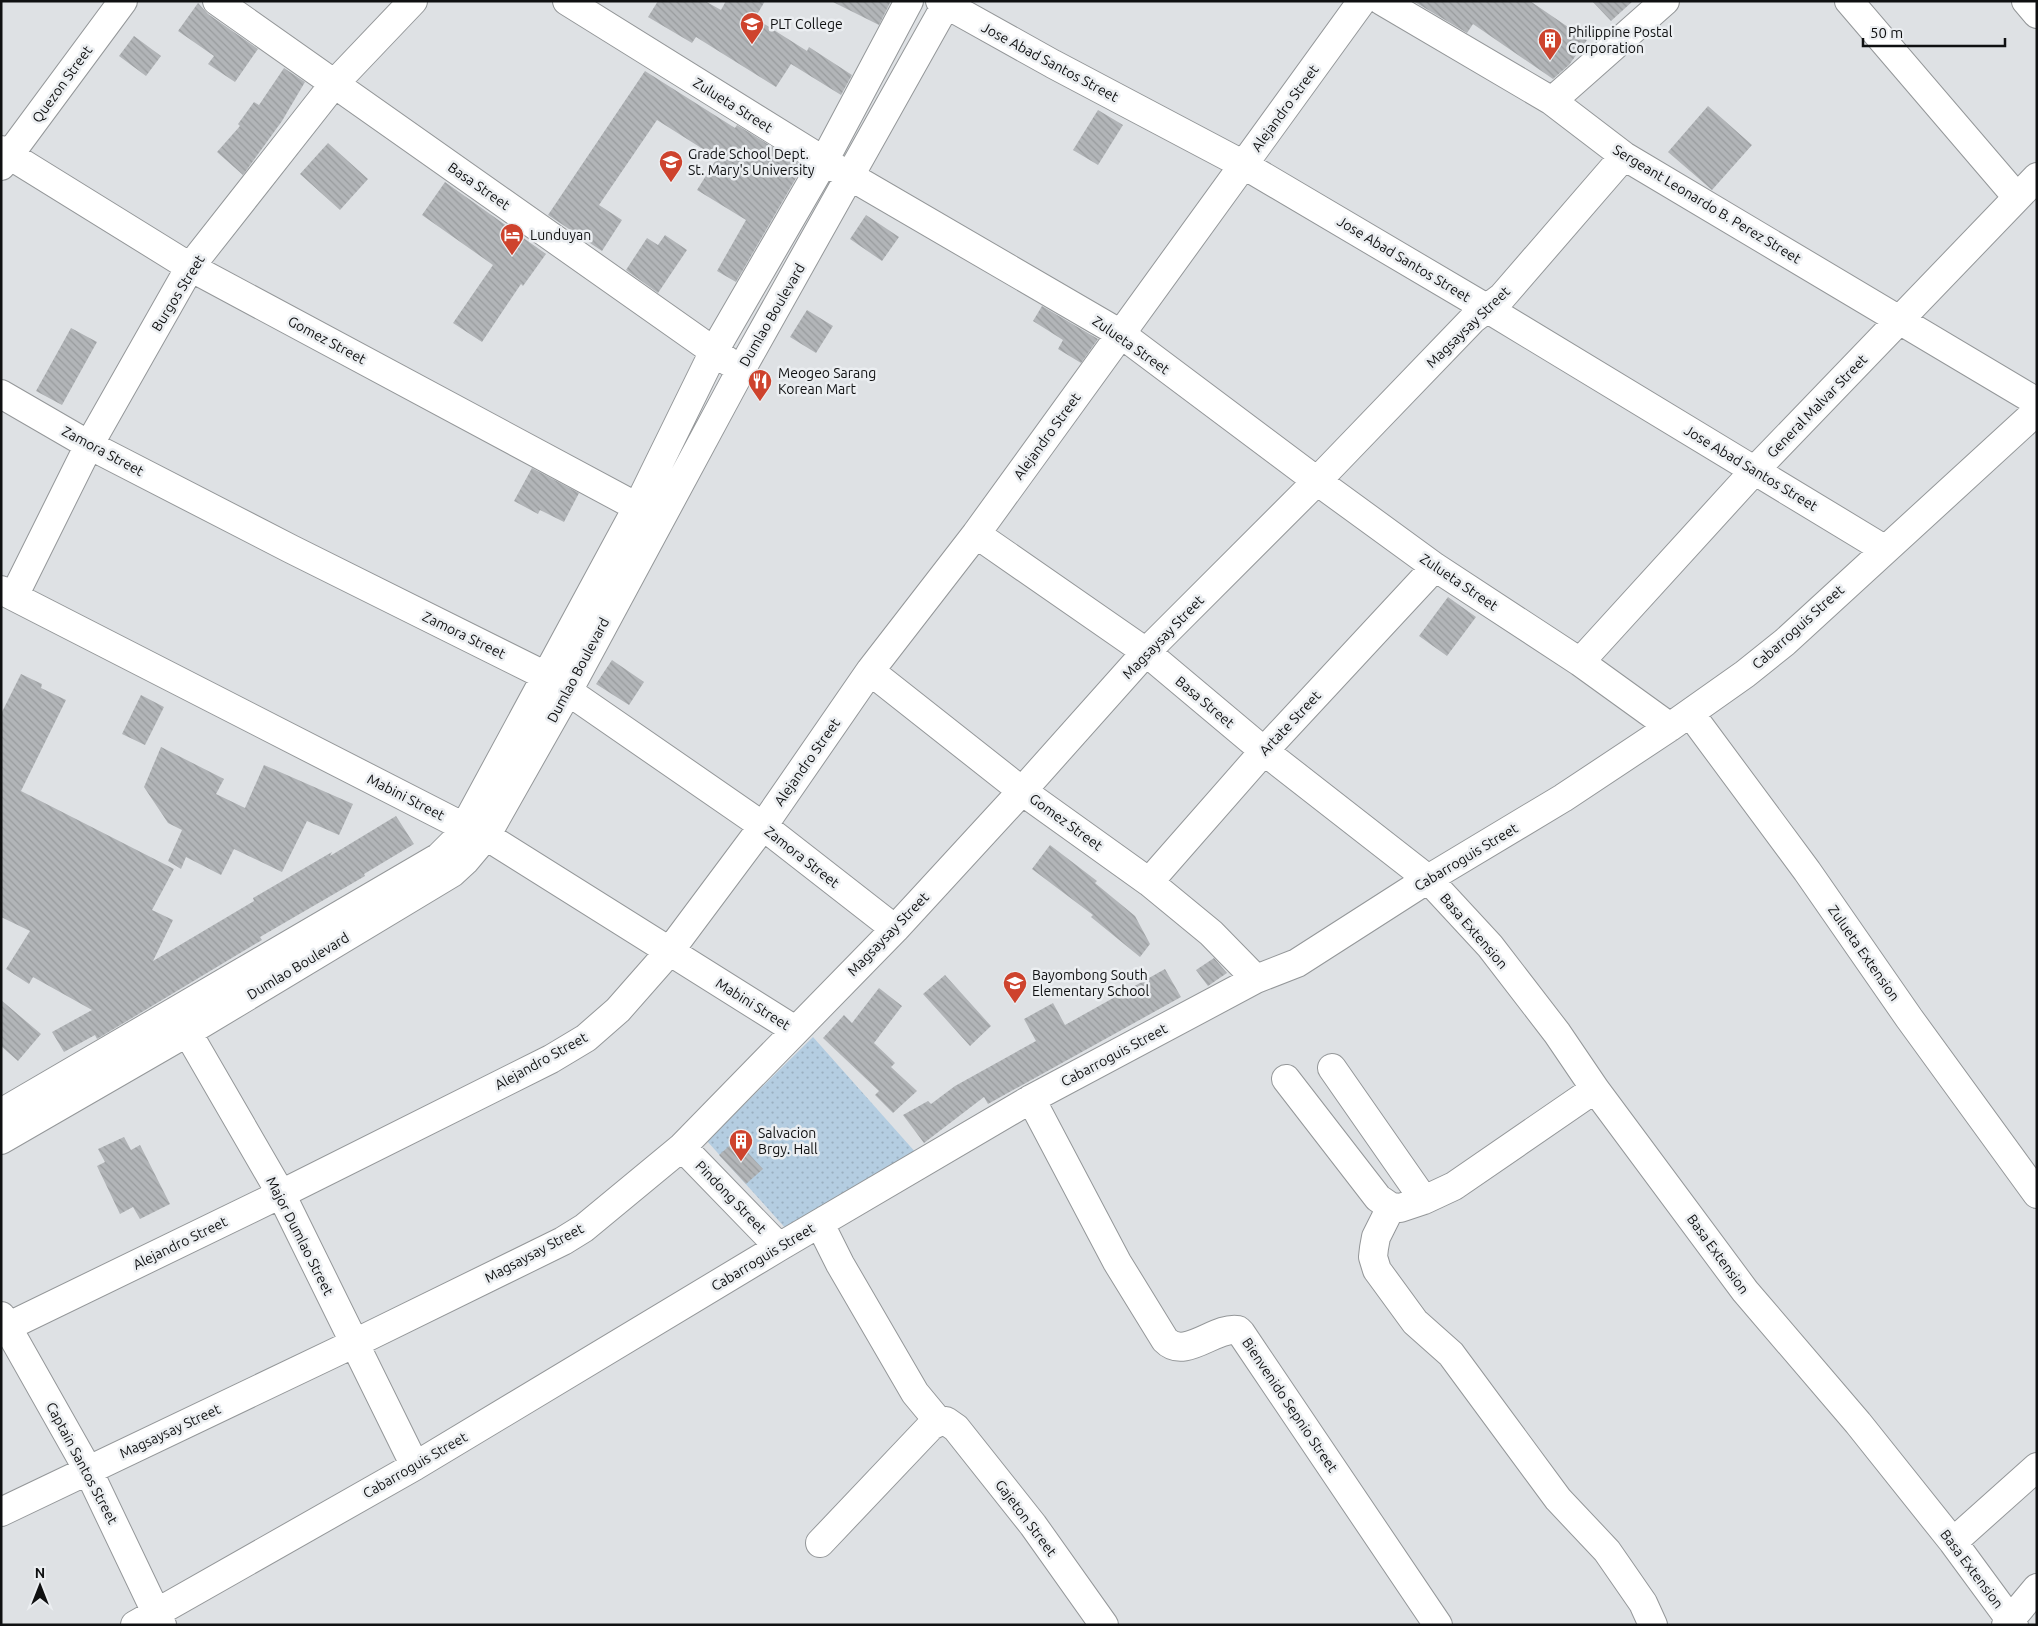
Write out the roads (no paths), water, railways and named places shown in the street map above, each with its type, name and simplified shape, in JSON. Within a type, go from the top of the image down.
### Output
[{"type":"street","name":"Quezon Street","points":[[4,157],[123,1]]},
{"type":"street","name":"Basa Street","points":[[217,1],[741,370]]},
{"type":"street","name":"Burgos Street","points":[[8,593],[190,267],[334,84],[413,1]]},
{"type":"street","name":"Zulueta Street","points":[[567,1],[824,161],[1121,334],[1435,567],[1580,662],[1680,720]]},
{"type":"street","name":"Dumlao Boulevard","points":[[648,513],[714,351],[824,161],[909,1]]},
{"type":"street","name":"Alejandro Street","points":[[4,1322],[281,1194],[507,1082],[586,1038],[618,1010],[669,952],[763,826],[870,671],[976,534],[1362,1]]},
{"type":"street","name":"Sergeant Leonardo B. Perez Street","points":[[1382,1],[1552,101],[1624,156],[2037,402]]},
{"type":"street","points":[[1552,101],[1665,1]]},
{"type":"street","points":[[1849,1],[2016,196]]},
{"type":"street","points":[[2026,1],[2037,14]]},
{"type":"street","name":"Dumlao Boulevard","points":[[1,1113],[182,1022],[452,873],[465,862],[476,832],[648,513],[741,370],[851,176],[945,3]]},
{"type":"street","name":"Jose Abad Santos Street","points":[[945,3],[1053,64],[1244,165],[1488,309],[1884,549]]},
{"type":"street","name":"Magsaysay Street","points":[[1,1512],[355,1343],[563,1241],[584,1228],[682,1147],[895,929],[1146,652],[1317,481],[1473,319],[1502,297],[1624,156]]},
{"type":"street","name":"Gomez Street","points":[[4,157],[190,267],[648,513]]},
{"type":"street","name":"General Malvar Street","points":[[1580,662],[1755,470],[1900,320],[2016,196],[2037,177]]},
{"type":"street","name":"Zamora Street","points":[[1,394],[89,445],[557,683],[763,826],[895,929]]},
{"type":"street","name":"Cabarroguis Street","points":[[151,1621],[1031,1099],[1256,979],[1297,963],[1428,879],[1519,826],[1680,720],[1745,674],[1785,642],[1884,549],[2037,411]]},
{"type":"street","name":"Basa Street","points":[[976,534],[1146,652],[1264,751],[1428,879]]},
{"type":"street","name":"Artate Street","points":[[1149,882],[1264,751],[1435,567]]},
{"type":"street","name":"Mabini Street","points":[[8,593],[476,832],[795,1030]]},
{"type":"street","name":"Gomez Street","points":[[870,671],[1022,791],[1149,882],[1211,933],[1256,979]]},
{"type":"street","name":"Zulueta Extension","points":[[1680,720],[1807,871],[1909,1018],[2037,1194]]},
{"type":"street","name":"Basa Extension","points":[[1428,879],[1490,946],[1557,1033],[1595,1089],[1745,1291],[1858,1423],[1953,1542],[2010,1623]]},
{"type":"street","name":"Dumlao Boulevard","points":[[1,1140],[182,1022]]},
{"type":"street","name":"Major Dumlao Street","points":[[182,1022],[281,1194],[415,1466]]},
{"type":"street","points":[[1332,1068],[1424,1200]]},
{"type":"street","points":[[1286,1080],[1378,1198],[1391,1207],[1400,1208],[1424,1200],[1454,1186],[1595,1089]]},
{"type":"street","name":"Bienvenido Sepnio Street","points":[[1031,1099],[1118,1262],[1165,1340],[1169,1344],[1181,1346],[1227,1330],[1238,1330],[1241,1333],[1438,1625]]},
{"type":"street","name":"Pindong Street","points":[[682,1147],[779,1247]]},
{"type":"street","points":[[1391,1207],[1376,1238],[1373,1257],[1377,1270],[1415,1322],[1451,1354],[1558,1498],[1607,1551],[1643,1603],[1654,1625]]},
{"type":"street","name":"Gajeton Street","points":[[820,1224],[840,1264],[915,1393],[939,1422],[946,1421],[956,1428],[1033,1525],[1104,1625]]},
{"type":"street","name":"Captain Santos Street","points":[[4,1322],[88,1470],[151,1621]]},
{"type":"street","points":[[820,1543],[931,1426],[939,1422]]},
{"type":"street","points":[[1953,1542],[2037,1468]]},
{"type":"street","points":[[2010,1623],[2037,1588]]},
{"type":"place","name":"PLT College","points":[[752,45]]},
{"type":"place","name":"Philippine Postal Corporation","points":[[1550,61]]},
{"type":"place","name":"Grade School Dept. St. Mary's University","points":[[671,183]]},
{"type":"place","name":"Lunduyan","points":[[512,256]]},
{"type":"place","name":"Meogeo Sarang Korean Mart","points":[[760,402]]},
{"type":"place","name":"Bayombong South Elementary School","points":[[1015,1004]]},
{"type":"place","name":"Salvacion Brgy. Hall","points":[[741,1162]]}]
